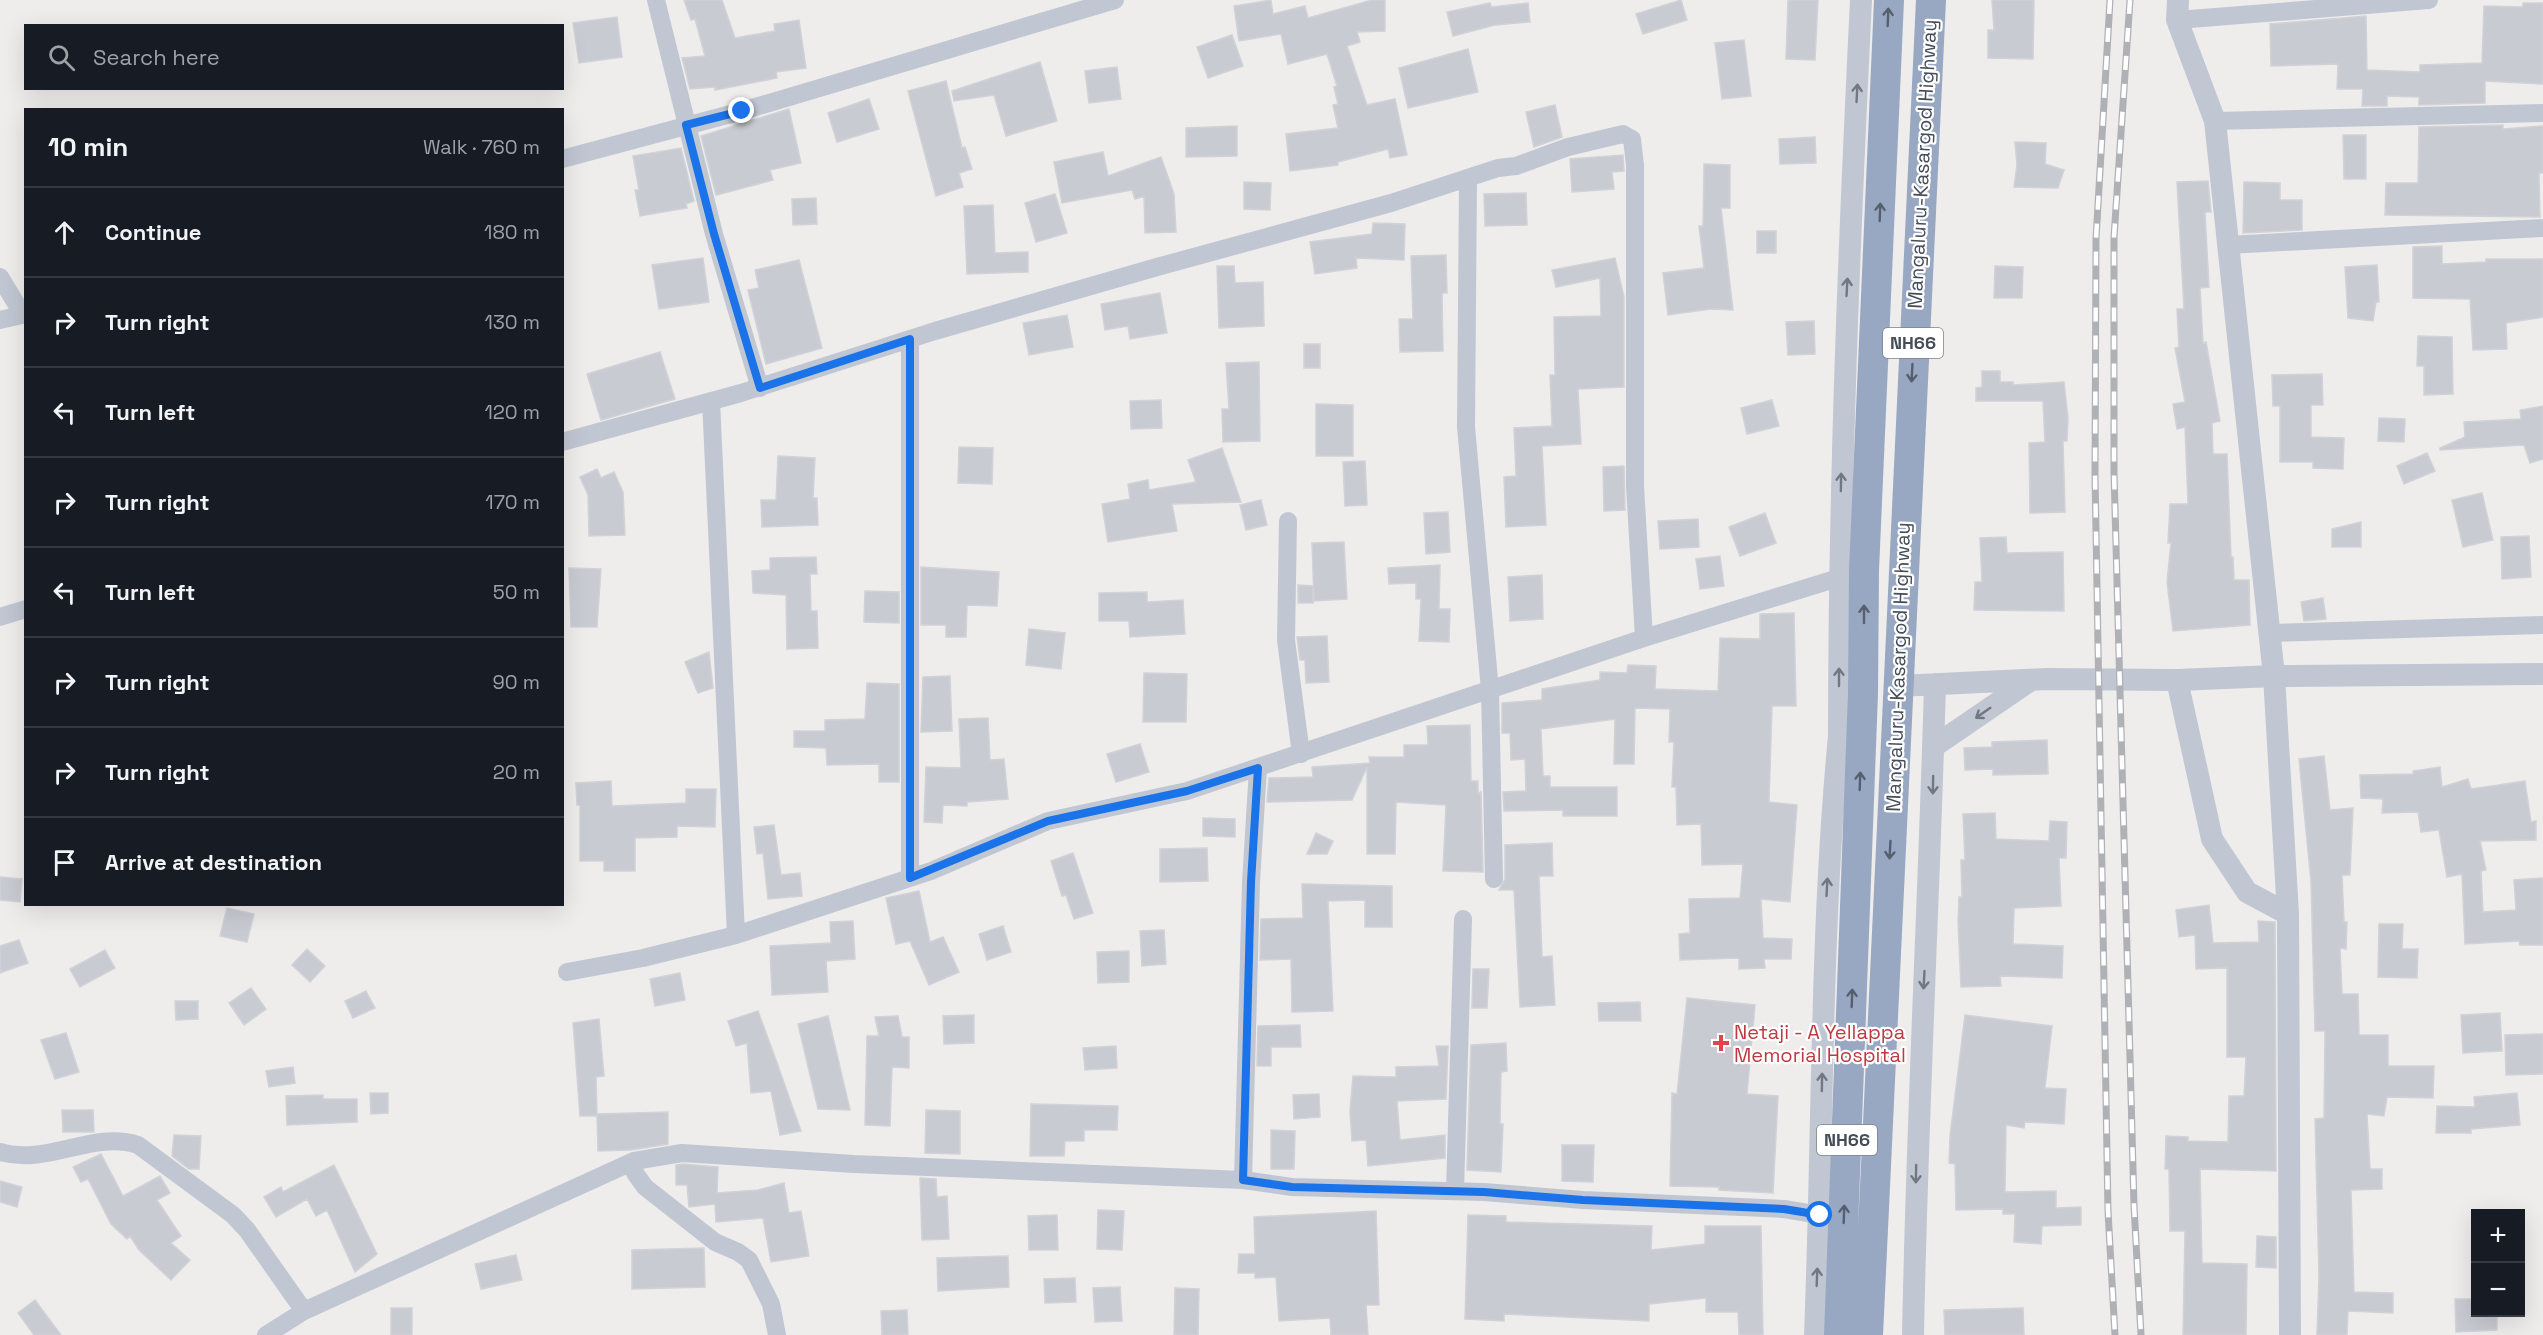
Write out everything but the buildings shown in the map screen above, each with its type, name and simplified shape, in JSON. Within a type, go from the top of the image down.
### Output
[{"type":"highway","name":"Mangaluru-Kasargod Highway","points":[[1839,1335],[1863,693],[1852,574],[1889,0]]},
{"type":"highway","name":"Mangaluru-Kasargod Highway","points":[[1868,1335],[1931,0]]},
{"type":"street","points":[[656,0],[714,234],[760,388]]},
{"type":"street","points":[[564,158],[742,111],[1115,0]]},
{"type":"street","points":[[1815,1335],[1829,837],[1852,574],[1845,332],[1861,0]]},
{"type":"street","points":[[2290,1335],[2288,914],[2274,676],[2215,121],[2177,10],[2428,0]]},
{"type":"street","points":[[2215,121],[2543,113]]},
{"type":"street","points":[[564,441],[760,388],[910,339],[1266,236],[1391,203],[1593,140],[1623,134],[1632,139],[1636,199],[1634,239],[1635,486],[1644,638]]},
{"type":"street","points":[[1468,179],[1466,427],[1490,690],[1494,879]]},
{"type":"street","points":[[2228,245],[2543,228]]},
{"type":"street","points":[[0,277],[24,313]]},
{"type":"street","points":[[0,321],[24,314]]},
{"type":"street","points":[[910,339],[910,878]]},
{"type":"street","points":[[711,401],[736,935]]},
{"type":"street","points":[[1288,520],[1286,640],[1301,754]]},
{"type":"street","points":[[567,972],[643,958],[736,935],[910,878],[1048,821],[1187,791],[1644,638],[1852,574]]},
{"type":"street","points":[[0,617],[24,610]]},
{"type":"street","points":[[2270,633],[2543,625]]},
{"type":"street","points":[[1898,686],[2038,680],[2543,674]]},
{"type":"street","points":[[1933,747],[2038,680]]},
{"type":"street","points":[[2177,680],[2212,839],[2247,892],[2288,914]]},
{"type":"street","points":[[1913,1335],[1916,1156],[1935,684]]},
{"type":"street","points":[[1839,736],[1863,693]]},
{"type":"street","points":[[1243,1180],[1251,882],[1258,768]]},
{"type":"street","points":[[1455,1191],[1463,920]]},
{"type":"street","points":[[0,1152],[27,1157],[105,1142],[125,1141],[138,1146],[233,1215],[247,1230],[304,1311]]},
{"type":"street","points":[[266,1335],[304,1311],[426,1258],[634,1161],[682,1153],[854,1164],[1243,1180],[1292,1187],[1455,1191],[1784,1209],[1820,1215]]},
{"type":"street","points":[[634,1161],[635,1173],[645,1187],[715,1242],[738,1252],[748,1260],[771,1304],[777,1335]]},
{"type":"railway","points":[[2110,0],[2096,239],[2095,475],[2108,1211],[2115,1335]]},
{"type":"railway","points":[[2130,0],[2114,237],[2114,472],[2134,1205],[2141,1335]]},
{"type":"place","name":"Netaji - A Yellappa Memorial Hospital","points":[[1721,1043]]},
{"type":"route","points":[[742,111],[686,125],[714,234],[760,388],[800,373],[858,357],[910,339],[910,878],[1048,821],[1187,791],[1258,768],[1251,882],[1243,1180],[1292,1187],[1484,1192],[1583,1200],[1784,1209],[1820,1215]]}]
